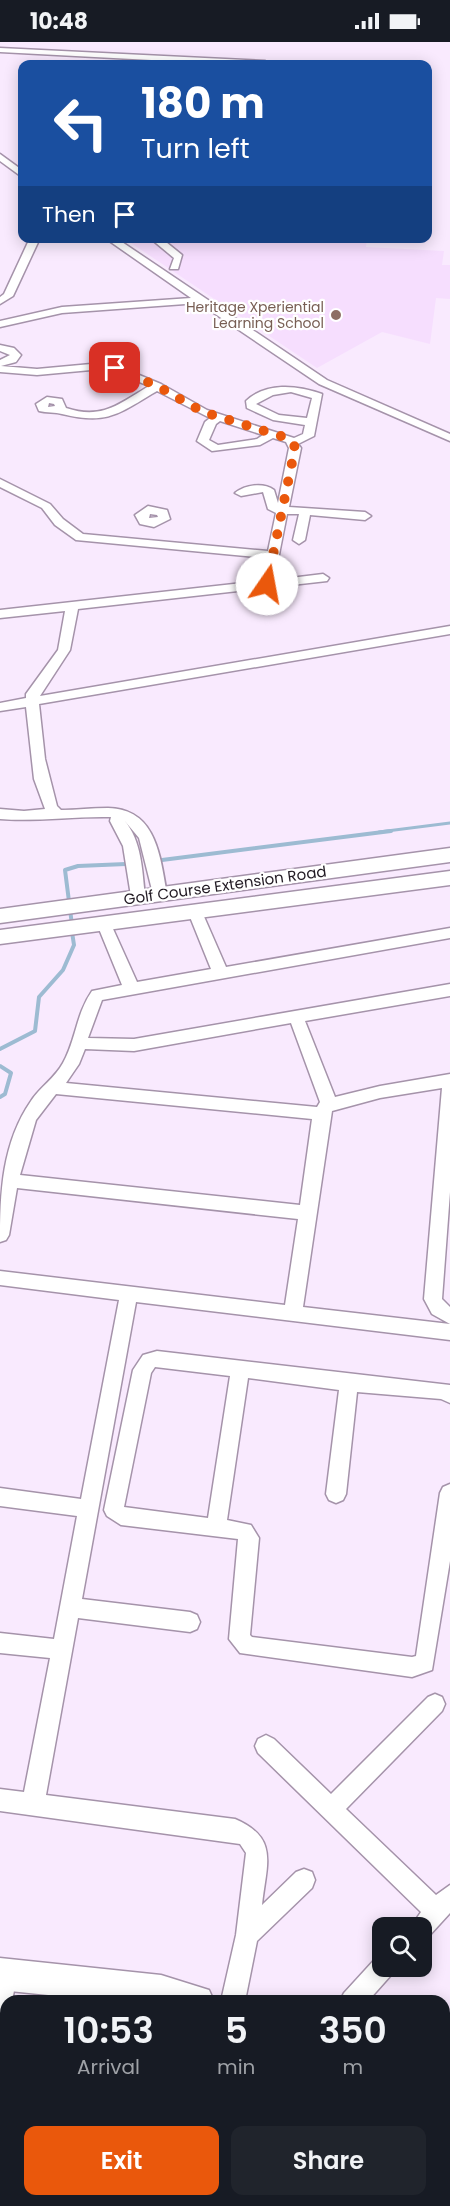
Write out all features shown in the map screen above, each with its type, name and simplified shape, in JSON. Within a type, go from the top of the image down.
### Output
[{"type":"main road","name":"Golf Course Extension Road","points":[[0,916],[450,855]]},
{"type":"main road","name":"Golf Course Extension Road","points":[[0,937],[450,878]]},
{"type":"main road","points":[[3,1975],[161,1991],[176,1995]]},
{"type":"street","points":[[0,50],[154,60]]},
{"type":"street","points":[[0,157],[18,171]]},
{"type":"street","points":[[0,301],[9,296],[33,243]]},
{"type":"street","points":[[116,243],[323,382],[450,438]]},
{"type":"street","points":[[161,243],[179,257],[174,267]]},
{"type":"street","points":[[0,324],[62,310],[200,300]]},
{"type":"street","points":[[0,348],[10,350],[16,355],[12,360],[0,363]]},
{"type":"street","points":[[0,369],[37,372],[108,366],[128,372],[157,386],[214,421],[246,434],[254,443]]},
{"type":"street","points":[[59,409],[78,417],[95,418],[157,386]]},
{"type":"street","points":[[214,421],[271,434],[293,442],[308,436],[312,422],[318,396],[301,389],[278,389],[250,404],[277,418],[312,422]]},
{"type":"street","points":[[214,421],[202,441],[208,446],[225,449],[254,443],[271,434]]},
{"type":"street","points":[[267,584],[295,448],[293,442]]},
{"type":"street","points":[[0,482],[46,506],[59,522],[80,537],[273,555]]},
{"type":"street","points":[[241,493],[259,488],[268,490],[272,507],[282,510],[365,516]]},
{"type":"street","points":[[299,540],[304,512]]},
{"type":"street","points":[[158,522],[163,527],[164,545]]},
{"type":"street","points":[[0,614],[323,578]]},
{"type":"street","points":[[52,813],[48,807],[35,746],[32,702],[36,688],[53,669],[64,650],[72,606]]},
{"type":"street","points":[[0,707],[450,630]]},
{"type":"street","points":[[0,814],[24,816],[52,813],[128,815],[138,823],[145,836],[160,894]]},
{"type":"street","points":[[118,815],[117,821],[126,829],[138,897]]},
{"type":"street","points":[[195,912],[220,972]]},
{"type":"street","points":[[104,924],[131,987]]},
{"type":"street","points":[[0,1235],[27,1124],[36,1106],[55,1088],[72,1061],[88,1011],[98,995],[131,987],[450,933]]},
{"type":"street","points":[[78,1043],[134,1045],[450,990]]},
{"type":"street","points":[[293,1314],[307,1213],[325,1110],[296,1017]]},
{"type":"street","points":[[55,1088],[325,1110],[380,1092],[450,1082],[433,1299],[438,1309],[450,1316]]},
{"type":"street","points":[[12,1180],[307,1213]]},
{"type":"street","points":[[0,1278],[450,1332]]},
{"type":"street","points":[[33,1804],[129,1294]]},
{"type":"street","points":[[450,1395],[445,1391],[240,1371],[157,1359],[149,1361],[142,1370],[114,1510],[121,1516],[244,1531],[249,1538],[239,1639],[247,1646],[412,1667],[425,1663],[450,1492]]},
{"type":"street","points":[[216,1528],[240,1371]]},
{"type":"street","points":[[336,1494],[349,1383]]},
{"type":"street","points":[[0,1497],[88,1509]]},
{"type":"street","points":[[69,1607],[190,1622]]},
{"type":"street","points":[[0,1643],[62,1650]]},
{"type":"street","points":[[331,1809],[435,1704]]},
{"type":"street","points":[[266,1746],[436,1912]]},
{"type":"street","points":[[0,1800],[236,1830],[248,1836],[257,1851],[247,1935],[234,1995]]},
{"type":"street","points":[[247,1935],[304,1880]]},
{"type":"street","points":[[1,1995],[3,1975]]},
{"type":"street","points":[[357,1995],[374,1977]]},
{"type":"shaded area","name":"Heritage Xperiential Learning School","points":[[131,243],[366,243],[366,247],[444,251],[442,265],[450,265],[450,299],[436,298],[430,344],[382,332],[317,368]]},
{"type":"waterway","points":[[379,832],[450,823]]},
{"type":"waterway","points":[[162,860],[391,831]]},
{"type":"waterway","points":[[72,925],[65,870],[78,866],[126,864]]},
{"type":"waterway","points":[[0,1049],[35,1031],[39,997],[63,970],[74,945],[72,932]]},
{"type":"waterway","points":[[0,1066],[11,1073],[5,1094],[0,1097]]},
{"type":"place","name":"Heritage Xperiential Learning School","points":[[336,315]]},
{"type":"route","points":[[115,368],[157,386],[203,412],[229,422],[281,436],[293,442],[295,448],[267,584]]}]
